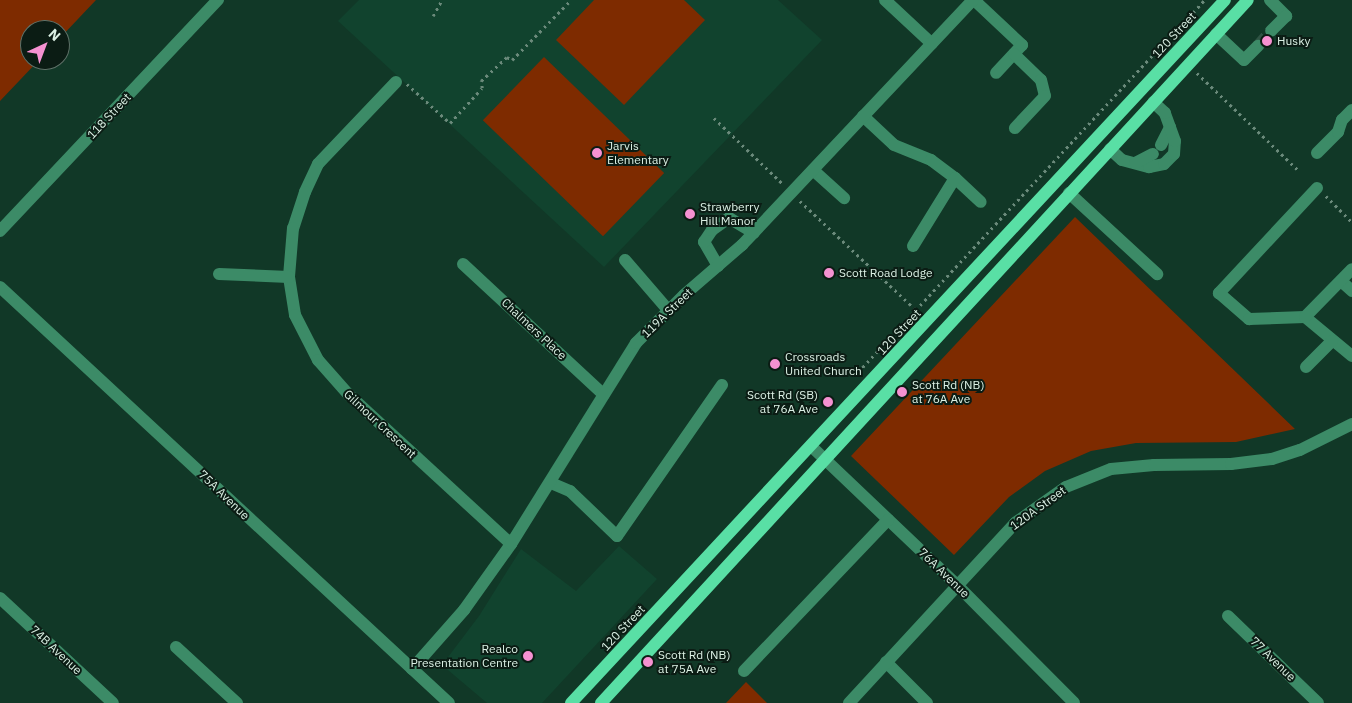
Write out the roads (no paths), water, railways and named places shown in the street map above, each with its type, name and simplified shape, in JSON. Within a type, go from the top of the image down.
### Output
[{"type":"main road","name":"120 Street","points":[[572,703],[1225,0]]},
{"type":"main road","points":[[1216,34],[1218,24],[1238,0]]},
{"type":"main road","points":[[601,703],[824,458],[1248,0]]},
{"type":"main road","points":[[1069,193],[1067,188],[1070,181],[1094,154],[1099,136]]},
{"type":"street","name":"118 Street","points":[[0,231],[218,0]]},
{"type":"street","points":[[885,0],[932,44]]},
{"type":"street","points":[[973,0],[1022,45],[996,73]]},
{"type":"street","name":"119A Street","points":[[412,669],[464,610],[511,544],[551,483],[636,344],[668,311],[754,233],[973,0]]},
{"type":"street","points":[[1270,0],[1286,16],[1271,32]]},
{"type":"street","points":[[1216,34],[1244,60],[1258,46]]},
{"type":"street","points":[[1014,54],[1041,80],[1044,96],[1015,128]]},
{"type":"street","name":"Gilmour Crescent","points":[[396,82],[318,164],[305,192],[293,228],[289,277],[295,315],[318,360],[349,396],[511,544]]},
{"type":"street","points":[[1110,149],[1122,160],[1150,166],[1164,164],[1174,154],[1175,141],[1165,113],[1153,102]]},
{"type":"street","points":[[1317,153],[1338,132],[1342,120],[1352,110]]},
{"type":"street","points":[[863,116],[894,145],[931,160],[955,178],[981,202]]},
{"type":"street","points":[[1135,163],[1157,150],[1170,127]]},
{"type":"street","points":[[814,170],[844,198]]},
{"type":"street","points":[[913,246],[955,178]]},
{"type":"street","points":[[1319,190],[1218,292],[1249,319],[1305,318],[1352,356]]},
{"type":"street","points":[[1069,193],[1156,274]]},
{"type":"street","points":[[718,266],[704,242],[712,230],[729,218],[754,233]]},
{"type":"street","points":[[624,260],[668,311]]},
{"type":"street","name":"Chalmers Place","points":[[463,264],[604,395]]},
{"type":"street","points":[[1305,318],[1352,269]]},
{"type":"street","points":[[219,274],[289,277]]},
{"type":"street","points":[[1340,281],[1352,291]]},
{"type":"street","name":"75A Avenue","points":[[0,287],[449,703]]},
{"type":"street","points":[[1306,366],[1332,341]]},
{"type":"street","points":[[551,483],[570,492],[617,536],[722,385]]},
{"type":"street","name":"120A Street","points":[[849,703],[1015,523],[1066,486],[1111,469],[1154,465],[1231,464],[1272,459],[1300,450],[1352,424]]},
{"type":"street","name":"76A Avenue","points":[[812,446],[957,584],[1074,703]]},
{"type":"street","points":[[744,671],[888,520]]},
{"type":"street","name":"74B Avenue","points":[[0,598],[113,703]]},
{"type":"street","name":"77 Avenue","points":[[1228,616],[1318,703]]},
{"type":"street","points":[[176,647],[237,703]]},
{"type":"street","points":[[886,662],[927,703]]},
{"type":"tunnel","points":[[1258,46],[1271,31]]},
{"type":"place","name":"Husky","points":[[1267,41]]},
{"type":"place","name":"Jarvis Elementary","points":[[597,153]]},
{"type":"place","name":"Strawberry Hill Manor","points":[[690,214]]},
{"type":"place","name":"Scott Road Lodge","points":[[829,273]]},
{"type":"place","name":"Crossroads United Church","points":[[775,364]]},
{"type":"place","name":"Scott Rd (NB) at 76A Ave","points":[[902,392]]},
{"type":"place","name":"Scott Rd (SB) at 76A Ave","points":[[828,402]]},
{"type":"place","name":"Realco Presentation Centre","points":[[528,656]]},
{"type":"place","name":"Scott Rd (NB) at 75A Ave","points":[[648,662]]}]
